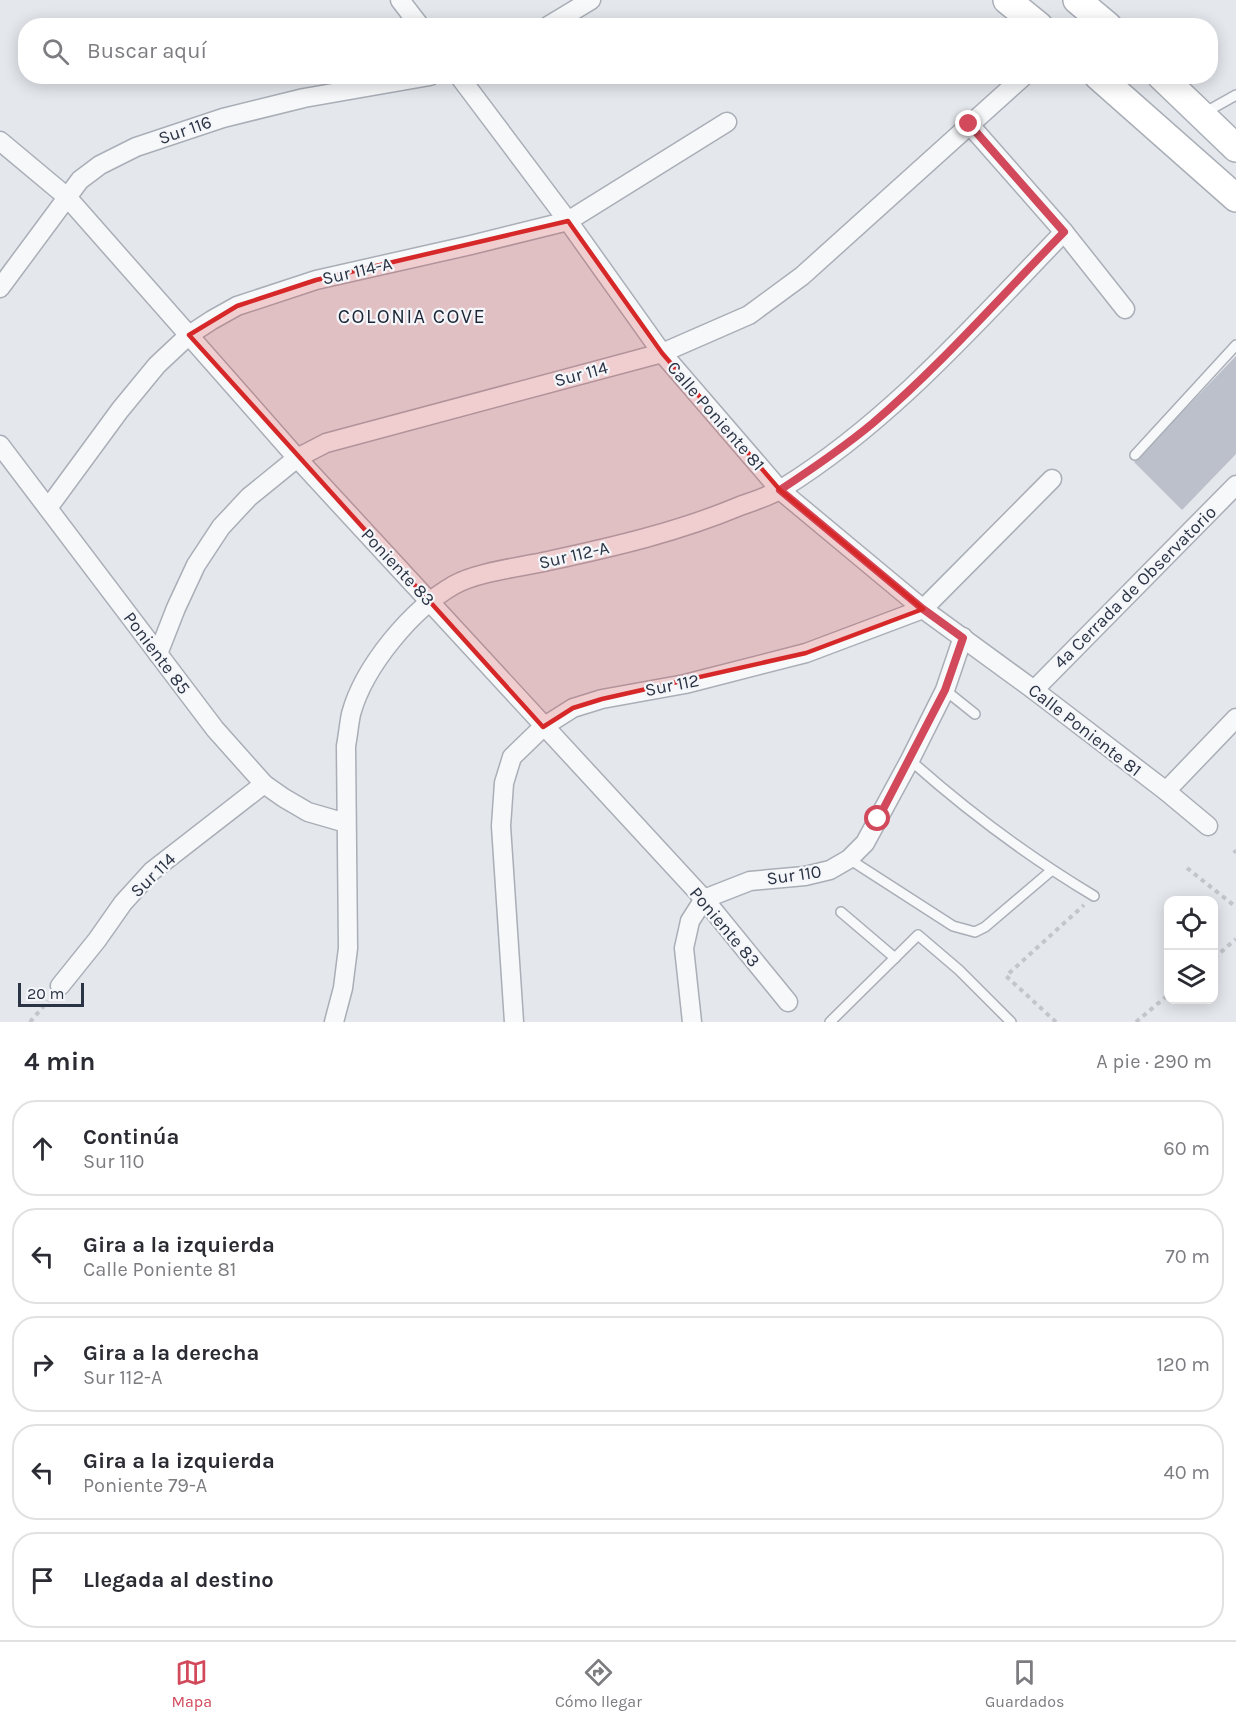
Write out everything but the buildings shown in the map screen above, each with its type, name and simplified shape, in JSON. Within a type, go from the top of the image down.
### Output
[{"type":"main road","points":[[1007,0],[1029,18]]},
{"type":"main road","points":[[1086,3],[1100,18]]},
{"type":"main road","points":[[1107,84],[1236,198]]},
{"type":"main road","points":[[1169,84],[1236,148]]},
{"type":"street","points":[[400,0],[414,18]]},
{"type":"street","points":[[561,18],[591,0]]},
{"type":"street","name":"Sur 116","points":[[0,288],[80,180],[100,165],[136,147],[223,118],[304,98],[384,84]]},
{"type":"street","name":"Calle Poniente 81","points":[[465,84],[568,220],[662,352],[780,490],[923,609],[1034,690],[1208,826]]},
{"type":"street","name":"Sur 114","points":[[158,654],[196,565],[221,527],[249,497],[297,458],[326,443],[662,352],[749,315],[802,276],[1015,84]]},
{"type":"street","name":"Sur 114-A","points":[[48,508],[120,410],[157,365],[189,335],[212,320],[237,306],[316,280],[471,245],[568,220],[727,122]]},
{"type":"street","points":[[969,124],[1064,232],[1125,309]]},
{"type":"street","name":"Poniente 83","points":[[0,141],[67,197],[297,458],[704,899],[788,1002]]},
{"type":"street","name":"Sur 112-A","points":[[334,1022],[344,988],[348,948],[346,746],[351,713],[367,676],[393,640],[430,601],[456,584],[487,574],[663,534],[724,513],[780,490],[826,460],[881,416],[922,378],[1064,232]]},
{"type":"street","name":"Poniente 85","points":[[0,445],[215,729],[264,784],[308,812],[346,823]]},
{"type":"street","name":"Sur 112","points":[[514,1022],[501,826],[504,783],[512,757],[543,727],[573,708],[602,699],[685,684],[806,653],[923,609],[1052,479]]},
{"type":"street","name":"4a Cerrada de Observatorio","points":[[1034,690],[1236,485]]},
{"type":"street","name":"Sur 110","points":[[704,899],[750,881],[806,876],[830,870],[849,859],[865,843],[945,690],[963,638]]},
{"type":"street","points":[[1166,791],[1236,718]]},
{"type":"street","name":"Sur 114","points":[[60,986],[123,903],[152,871],[264,784]]},
{"type":"street","points":[[692,1022],[684,948],[690,921],[704,899]]},
{"type":"lane","points":[[1201,115],[1236,95]]},
{"type":"lane","points":[[1135,455],[1236,345]]},
{"type":"lane","points":[[945,690],[975,714]]},
{"type":"lane","points":[[910,760],[933,781],[1052,870],[1094,896]]},
{"type":"lane","points":[[849,859],[953,926],[975,932],[985,927],[1052,870]]},
{"type":"lane","points":[[841,912],[895,958]]},
{"type":"lane","points":[[830,1022],[918,935],[959,970],[1011,1022]]},
{"type":"path","points":[[1187,868],[1236,908]]},
{"type":"path","points":[[1056,1022],[1006,976],[1094,896]]},
{"type":"path","points":[[1218,955],[1236,939]]},
{"type":"path","points":[[30,1022],[60,986]]},
{"type":"path","points":[[1136,1022],[1164,998]]},
{"type":"highlighted area","points":[[568,221],[662,353],[780,490],[923,609],[806,653],[602,699],[573,708],[543,727],[189,335],[237,306],[316,280]]},
{"type":"district","name":"COLONIA COVE","points":[[412,316]]},
{"type":"route","points":[[878,819],[945,690],[963,638],[923,609],[780,490],[826,460],[873,423],[922,378],[1064,232],[969,124]]}]
